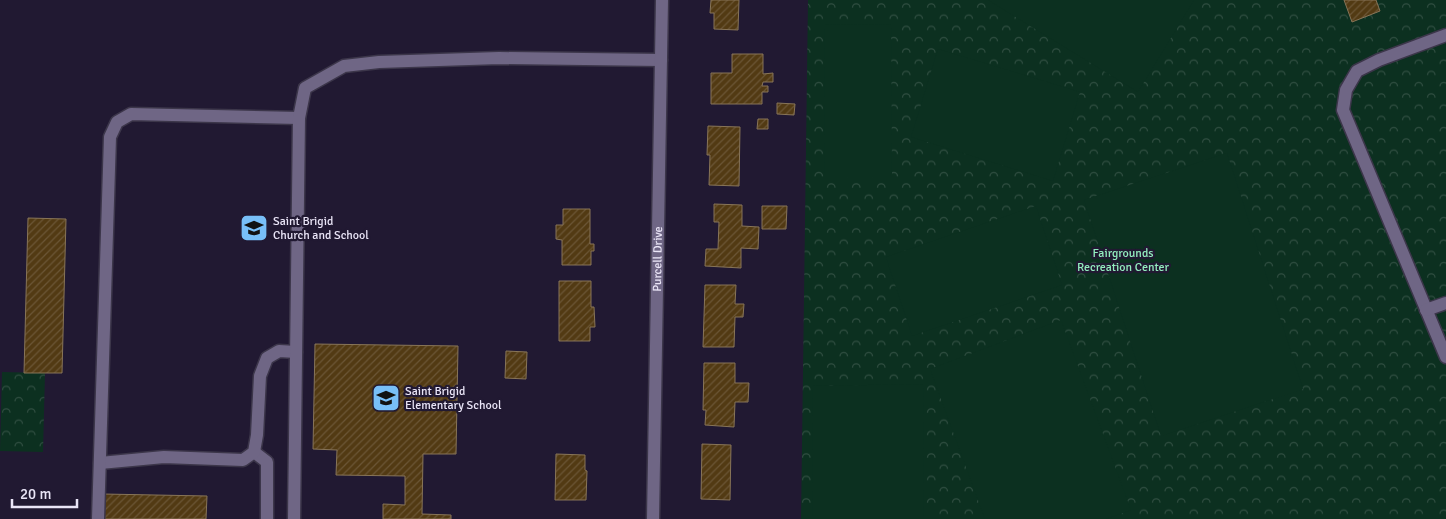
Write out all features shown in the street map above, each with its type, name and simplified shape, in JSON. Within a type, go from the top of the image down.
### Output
[{"type":"street","name":"Purcell Drive","points":[[653,519],[662,0]]},
{"type":"street","points":[[1446,35],[1379,60],[1357,71],[1346,90],[1343,110],[1446,357]]},
{"type":"street","points":[[294,519],[299,118],[304,88],[344,66],[379,62],[499,58],[661,60]]},
{"type":"street","points":[[98,519],[110,137],[117,122],[132,114],[299,118]]},
{"type":"street","points":[[1426,310],[1446,302]]},
{"type":"street","points":[[100,463],[164,457],[243,460],[254,452],[258,435],[260,376],[267,358],[279,351],[296,352]]},
{"type":"street","points":[[254,452],[267,462],[267,519]]},
{"type":"green space","name":"Fairgrounds Recreation Center","points":[[808,0],[1446,0],[1446,519],[801,519]]},
{"type":"green space","points":[[988,0],[1194,0],[1138,92]]},
{"type":"green space","points":[[891,24],[892,177],[825,177],[824,25]]},
{"type":"green space","points":[[938,49],[1080,92],[1053,181],[911,137]]},
{"type":"green space","points":[[1227,153],[1303,389],[1161,436],[1084,200]]},
{"type":"green space","points":[[1036,206],[1062,285],[912,336],[886,257]]},
{"type":"green space","points":[[1061,320],[1131,510],[1106,519],[985,519],[930,369]]},
{"type":"green space","points":[[2,372],[45,373],[43,452],[0,451]]},
{"type":"green space","points":[[923,384],[924,519],[813,519],[812,386]]},
{"type":"building","points":[[711,0],[739,0],[738,30],[714,29],[714,13],[710,13]]},
{"type":"building","points":[[1344,0],[1376,0],[1380,11],[1352,22]]},
{"type":"building","points":[[732,54],[763,54],[763,74],[773,73],[773,82],[763,82],[762,86],[768,86],[768,92],[762,92],[762,104],[711,104],[711,73],[732,73]]},
{"type":"building","points":[[777,103],[795,104],[794,115],[777,114]]},
{"type":"building","points":[[758,119],[768,119],[768,129],[757,129]]},
{"type":"building","points":[[708,126],[740,127],[739,186],[709,185],[710,155],[707,155]]},
{"type":"building","points":[[714,204],[742,205],[742,226],[759,227],[758,249],[741,248],[741,268],[705,266],[706,249],[718,249],[719,222],[714,222]]},
{"type":"building","points":[[762,206],[787,206],[786,229],[762,229]]},
{"type":"building","points":[[563,209],[590,209],[590,244],[594,244],[594,251],[591,251],[591,265],[562,265],[562,240],[556,239],[556,225],[563,225]]},
{"type":"building","points":[[28,218],[66,219],[62,373],[24,373]]},
{"type":"building","points":[[559,281],[591,281],[591,307],[594,307],[595,327],[590,327],[590,341],[559,341]]},
{"type":"building","points":[[705,285],[736,285],[735,304],[744,304],[743,317],[735,317],[734,347],[703,347]]},
{"type":"building","name":"Saint Brigid Elementary School","points":[[315,344],[458,346],[456,454],[423,454],[422,514],[451,515],[451,519],[383,519],[383,504],[405,505],[405,476],[336,475],[337,450],[313,449]]},
{"type":"building","points":[[506,351],[527,352],[526,379],[505,378]]},
{"type":"building","points":[[704,363],[735,363],[735,383],[749,383],[748,402],[735,402],[734,427],[705,425],[706,410],[703,410]]},
{"type":"building","points":[[702,444],[731,445],[730,500],[701,499]]},
{"type":"building","points":[[556,454],[585,455],[585,470],[587,471],[586,500],[555,500]]},
{"type":"building","points":[[103,494],[207,496],[206,519],[102,519]]},
{"type":"place","name":"Saint Brigid Church and School","points":[[254,228]]},
{"type":"place","name":"Saint Brigid Elementary School","points":[[386,398]]}]
